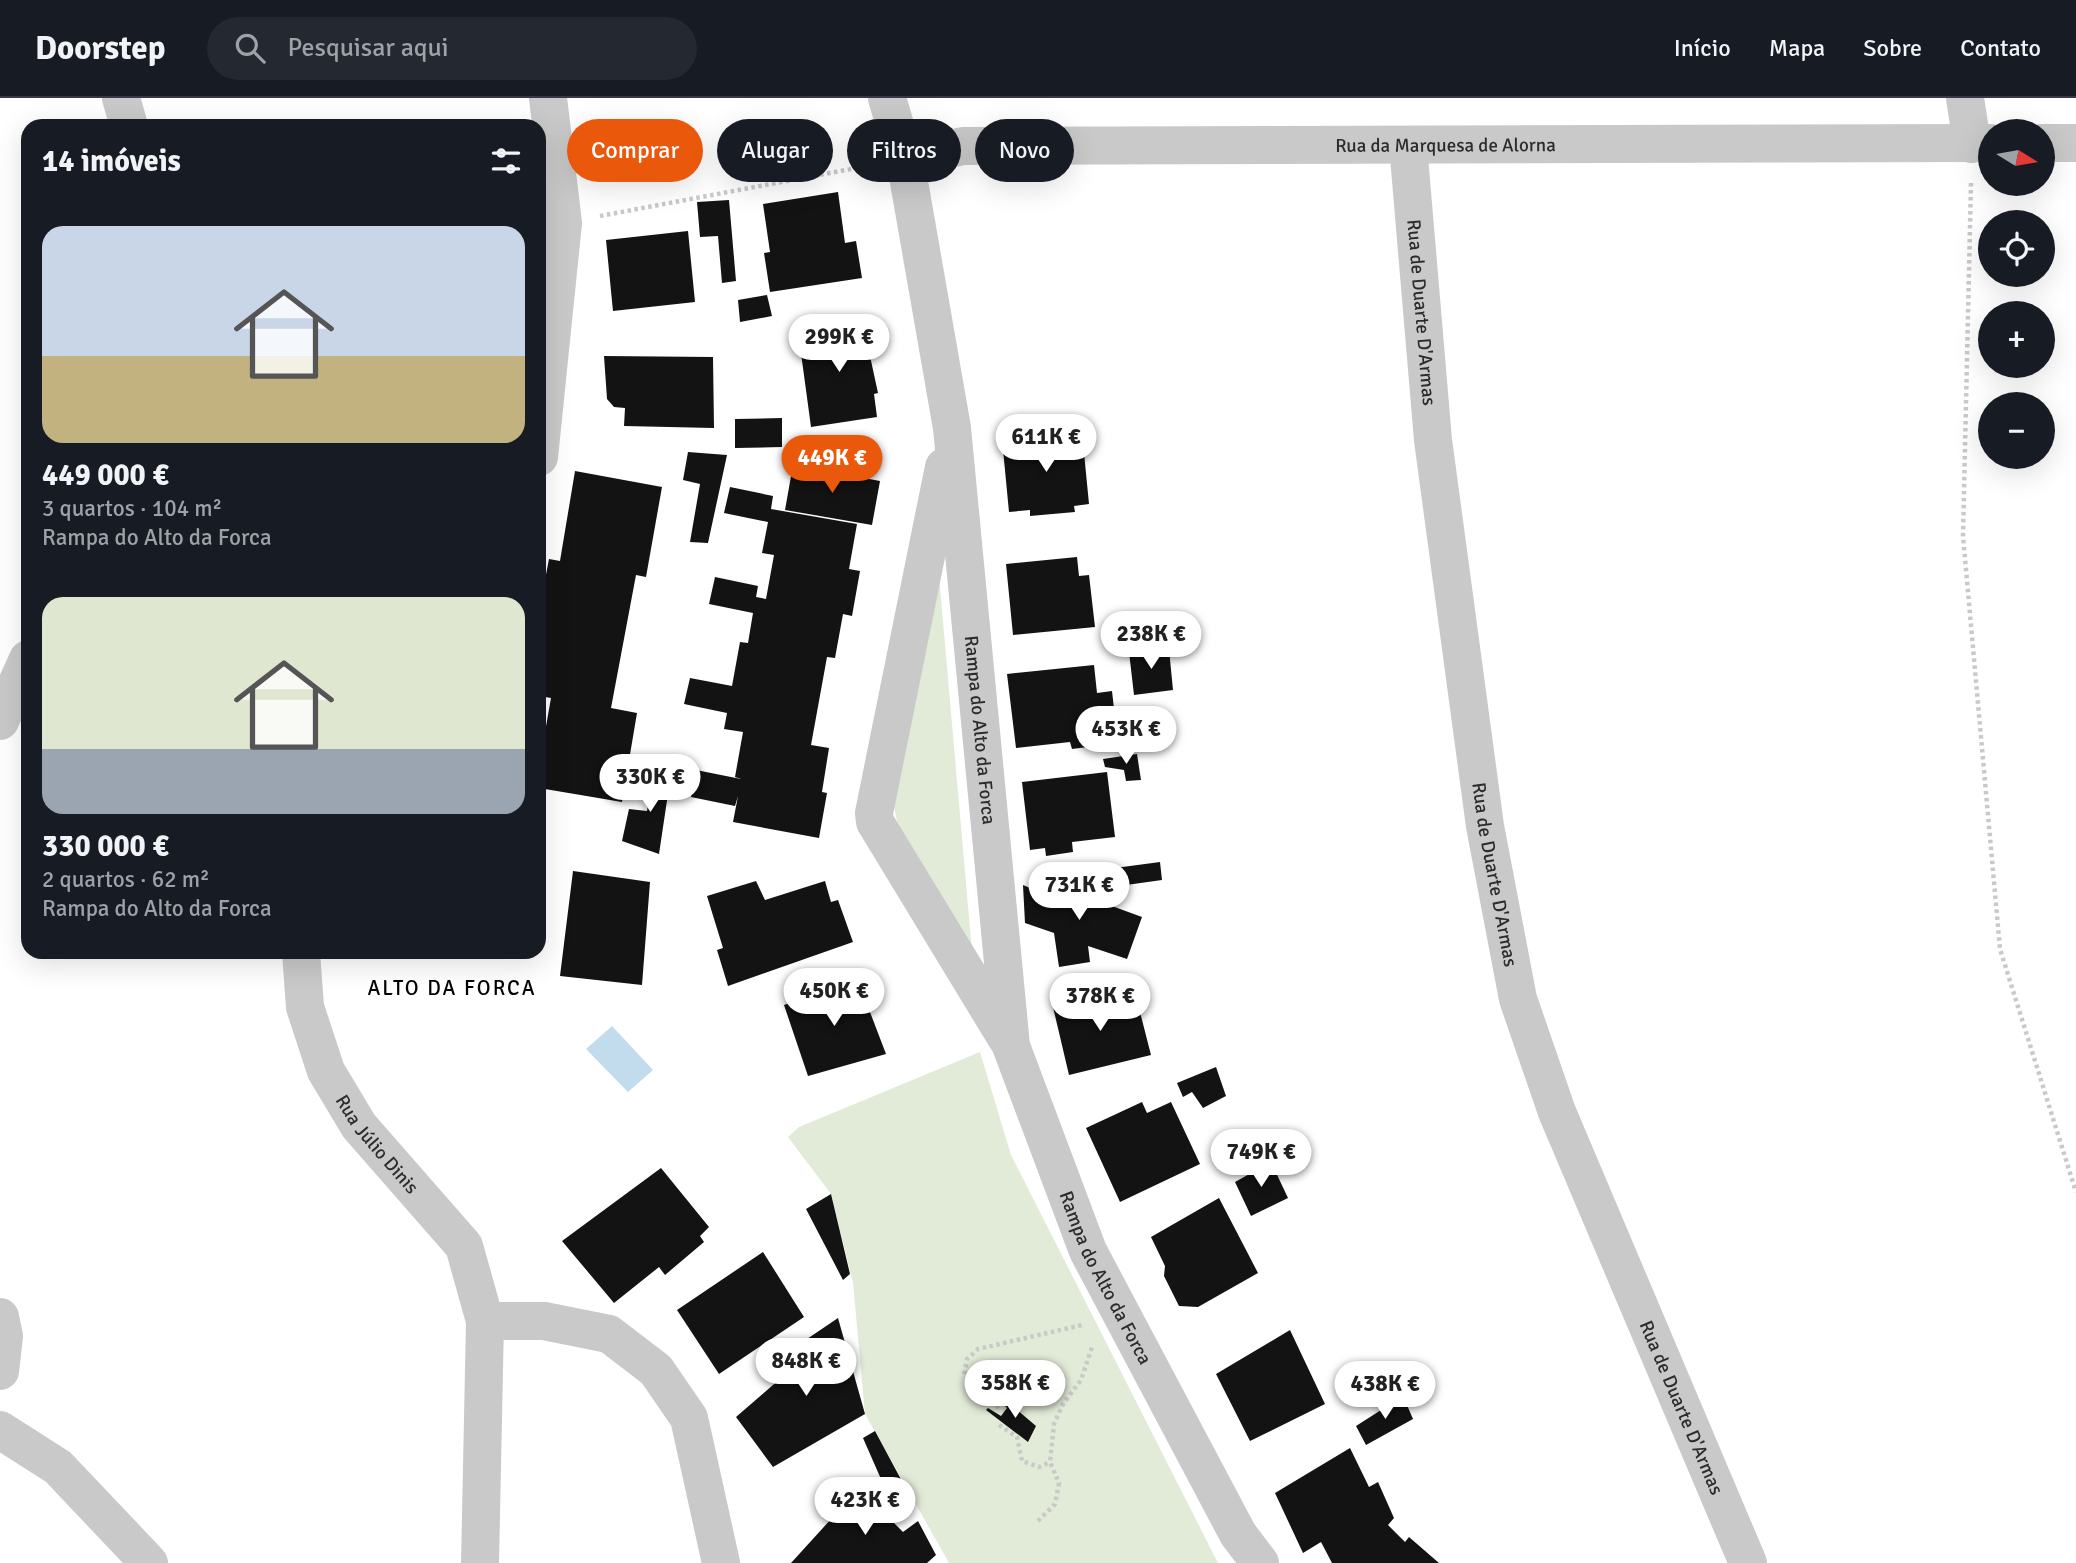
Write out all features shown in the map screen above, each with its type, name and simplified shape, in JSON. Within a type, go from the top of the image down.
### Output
[{"type":"street","points":[[121,98],[127,119]]},
{"type":"street","points":[[546,389],[563,223],[548,98]]},
{"type":"street","name":"Rampa do Alto da Forca","points":[[887,98],[893,119]]},
{"type":"street","points":[[1965,98],[1978,135]]},
{"type":"street","points":[[2055,143],[2076,143]]},
{"type":"street","name":"Rua da Marquesa de Alorna","points":[[961,147],[1978,144]]},
{"type":"street","name":"Rua de Duarte D'Armas","points":[[1408,145],[1433,440],[1485,826],[1517,999],[1557,1112],[1748,1563]]},
{"type":"street","name":"Rampa do Alto da Forca","points":[[909,182],[952,428],[1011,1046],[1114,1325],[1238,1534],[1260,1563]]},
{"type":"street","points":[[952,428],[874,813],[876,822],[1011,1046]]},
{"type":"street","points":[[0,722],[21,675]]},
{"type":"street","name":"Rua Júlio Dinis","points":[[302,959],[305,1007],[326,1071],[359,1126],[464,1246],[485,1321],[480,1563]]},
{"type":"street","points":[[0,1317],[4,1336],[0,1371]]},
{"type":"street","points":[[485,1321],[544,1321],[609,1334],[656,1370],[689,1418],[721,1563]]},
{"type":"street","points":[[0,1430],[58,1467],[149,1563]]},
{"type":"path","points":[[563,223],[847,170]]},
{"type":"path","points":[[1979,196],[1963,536],[2000,949],[2076,1192]]},
{"type":"path","points":[[999,1408],[964,1376],[967,1359],[978,1349],[1079,1325],[1114,1325]]},
{"type":"path","points":[[1038,1521],[1050,1512],[1058,1491],[1058,1475],[1050,1462],[1054,1424],[1063,1404],[1082,1380],[1114,1325]]},
{"type":"path","points":[[999,1424],[1017,1437],[1022,1461],[1040,1467],[1050,1462]]},
{"type":"green space","points":[[937,553],[973,963],[897,822],[894,806]]},
{"type":"green space","points":[[980,1052],[1011,1155],[1218,1563],[949,1563],[865,1414],[853,1283],[831,1194],[788,1137],[799,1127]]},
{"type":"water","points":[[612,1026],[653,1070],[628,1092],[586,1049]]},
{"type":"building","points":[[838,192],[845,243],[856,241],[862,278],[770,292],[764,253],[770,252],[763,204]]},
{"type":"building","points":[[729,200],[736,281],[722,283],[718,236],[700,237],[697,202]]},
{"type":"building","points":[[688,231],[695,302],[613,311],[606,240]]},
{"type":"building","points":[[767,295],[772,316],[740,322],[738,300]]},
{"type":"building","points":[[867,322],[875,356],[870,356],[878,393],[874,394],[877,417],[811,427],[798,331]]},
{"type":"building","points":[[604,356],[713,357],[714,428],[624,426],[625,408],[614,407],[607,399]]},
{"type":"building","points":[[782,418],[782,447],[735,448],[735,419]]},
{"type":"building","points":[[1082,432],[1089,504],[1074,506],[1075,512],[1030,516],[1030,510],[1009,512],[1002,439]]},
{"type":"building","points":[[688,452],[727,455],[708,543],[690,542],[700,484],[683,480]]},
{"type":"building","points":[[793,465],[880,481],[872,525],[785,510]]},
{"type":"building","points":[[575,471],[662,487],[646,577],[636,575],[611,708],[637,713],[622,802],[546,789],[546,726],[551,698],[546,697],[546,575],[549,559],[560,561]]},
{"type":"building","points":[[730,487],[773,496],[771,509],[857,524],[849,569],[860,571],[852,616],[843,614],[835,658],[827,657],[811,745],[829,748],[822,792],[827,793],[819,838],[733,822],[738,796],[735,806],[691,797],[696,770],[741,779],[735,777],[743,732],[724,729],[727,713],[684,704],[690,678],[732,686],[740,642],[748,643],[753,613],[709,604],[715,577],[758,586],[756,597],[766,599],[774,555],[762,553],[768,522],[724,513]]},
{"type":"building","points":[[1077,557],[1079,576],[1089,575],[1095,627],[1013,635],[1006,564]]},
{"type":"building","points":[[1169,649],[1173,690],[1134,695],[1129,652]]},
{"type":"building","points":[[1094,665],[1097,693],[1112,691],[1117,735],[1094,738],[1095,746],[1072,749],[1070,742],[1016,748],[1007,674]]},
{"type":"building","points":[[1137,754],[1141,780],[1126,781],[1124,770],[1105,767],[1103,759]]},
{"type":"building","points":[[655,762],[672,767],[659,854],[622,841],[629,809],[647,811]]},
{"type":"building","points":[[1107,772],[1115,837],[1072,842],[1073,852],[1046,856],[1045,848],[1030,850],[1022,782]]},
{"type":"building","points":[[1160,862],[1162,880],[1119,886],[1115,868]]},
{"type":"building","points":[[573,871],[650,882],[642,985],[560,976]]},
{"type":"building","points":[[1076,876],[1079,894],[1142,917],[1127,959],[1088,946],[1090,962],[1059,967],[1054,933],[1025,923],[1023,885],[1044,894],[1044,882]]},
{"type":"building","points":[[756,881],[765,900],[825,881],[831,902],[838,900],[853,942],[728,986],[717,950],[723,948],[707,896]]},
{"type":"building","points":[[857,978],[886,1054],[808,1076],[784,1005]]},
{"type":"building","points":[[1123,990],[1129,1015],[1140,1012],[1151,1055],[1069,1075],[1053,1007]]},
{"type":"building","points":[[1216,1067],[1226,1096],[1203,1108],[1192,1092],[1183,1097],[1177,1083]]},
{"type":"building","points":[[1142,1102],[1147,1113],[1171,1102],[1200,1164],[1120,1202],[1086,1128]]},
{"type":"building","points":[[1271,1162],[1288,1198],[1251,1216],[1235,1182]]},
{"type":"building","points":[[661,1168],[709,1227],[700,1236],[704,1242],[665,1275],[659,1267],[614,1303],[562,1241]]},
{"type":"building","points":[[831,1194],[850,1274],[843,1280],[806,1209]]},
{"type":"building","points":[[1219,1198],[1258,1273],[1198,1307],[1179,1306],[1164,1276],[1165,1266],[1151,1237]]},
{"type":"building","points":[[763,1252],[804,1317],[719,1374],[677,1310]]},
{"type":"building","points":[[838,1318],[865,1414],[773,1467],[736,1417],[788,1372],[779,1358]]},
{"type":"building","points":[[1290,1330],[1325,1404],[1250,1441],[1216,1374]]},
{"type":"building","points":[[997,1393],[1036,1426],[1028,1442],[986,1410],[988,1408],[1001,1416],[1007,1408],[996,1396]]},
{"type":"building","points":[[1403,1396],[1413,1419],[1366,1445],[1356,1426]]},
{"type":"building","points":[[875,1431],[904,1485],[888,1495],[863,1438]]},
{"type":"building","points":[[1350,1448],[1369,1487],[1378,1482],[1394,1518],[1388,1525],[1405,1542],[1409,1537],[1439,1563],[1332,1563],[1321,1542],[1303,1553],[1275,1493]]},
{"type":"building","points":[[850,1485],[864,1501],[867,1496],[903,1532],[918,1521],[936,1555],[927,1563],[791,1563],[832,1518],[828,1509]]},
{"type":"district","name":"ALTO DA FORCA","points":[[452,988]]}]
